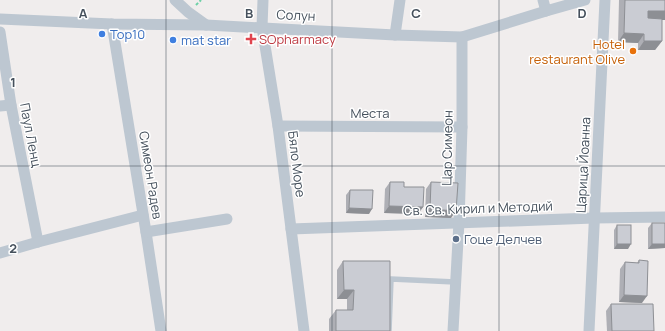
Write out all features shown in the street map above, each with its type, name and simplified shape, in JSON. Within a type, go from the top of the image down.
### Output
[{"type":"street","points":[[175,0],[206,25]]},
{"type":"street","name":"Бяло Море","points":[[264,0],[262,27],[278,126],[304,331]]},
{"type":"street","points":[[395,35],[400,0]]},
{"type":"street","name":"Солун","points":[[0,19],[112,24],[262,27],[395,35],[462,37],[545,5],[585,0]]},
{"type":"street","name":"Царица Йоанна","points":[[589,331],[605,0]]},
{"type":"street","name":"Симеон Радев","points":[[112,24],[161,331]]},
{"type":"street","name":"Паул Ленц","points":[[0,32],[6,106],[38,242]]},
{"type":"street","name":"Цар Симеон","points":[[453,331],[462,127],[462,37]]},
{"type":"street","name":"Места","points":[[278,126],[462,127]]},
{"type":"street","points":[[0,253],[143,215]]},
{"type":"street","name":"Св. Св. Кирил и Методий","points":[[291,228],[594,218],[665,218]]},
{"type":"street","points":[[146,232],[227,219]]},
{"type":"lane","points":[[389,331],[391,279],[455,282]]},
{"type":"building","points":[[625,0],[665,0],[665,11],[648,11],[648,18],[662,19],[662,41],[644,41],[644,34],[624,33]]},
{"type":"building","points":[[390,182],[404,182],[404,187],[424,187],[423,207],[389,206]]},
{"type":"building","points":[[431,182],[458,183],[456,211],[430,209]]},
{"type":"building","points":[[350,190],[373,190],[372,209],[349,208]]},
{"type":"building","points":[[652,223],[665,223],[665,244],[652,244]]},
{"type":"building","points":[[617,225],[631,225],[631,244],[617,244]]},
{"type":"building","points":[[639,260],[648,261],[647,296],[624,295],[625,262],[639,263]]},
{"type":"building","points":[[343,261],[390,261],[390,331],[336,331],[336,310],[353,310],[354,290],[344,290]]},
{"type":"building","points":[[611,304],[653,304],[654,331],[612,331]]},
{"type":"place","name":"Top10","points":[[102,34]]},
{"type":"place","name":"SOpharmacy","points":[[251,39]]},
{"type":"place","name":"mat star","points":[[173,40]]},
{"type":"place","name":"Hotel restaurant Olive","points":[[633,51]]},
{"type":"place","name":"Гоце Делчев","points":[[456,239]]}]
